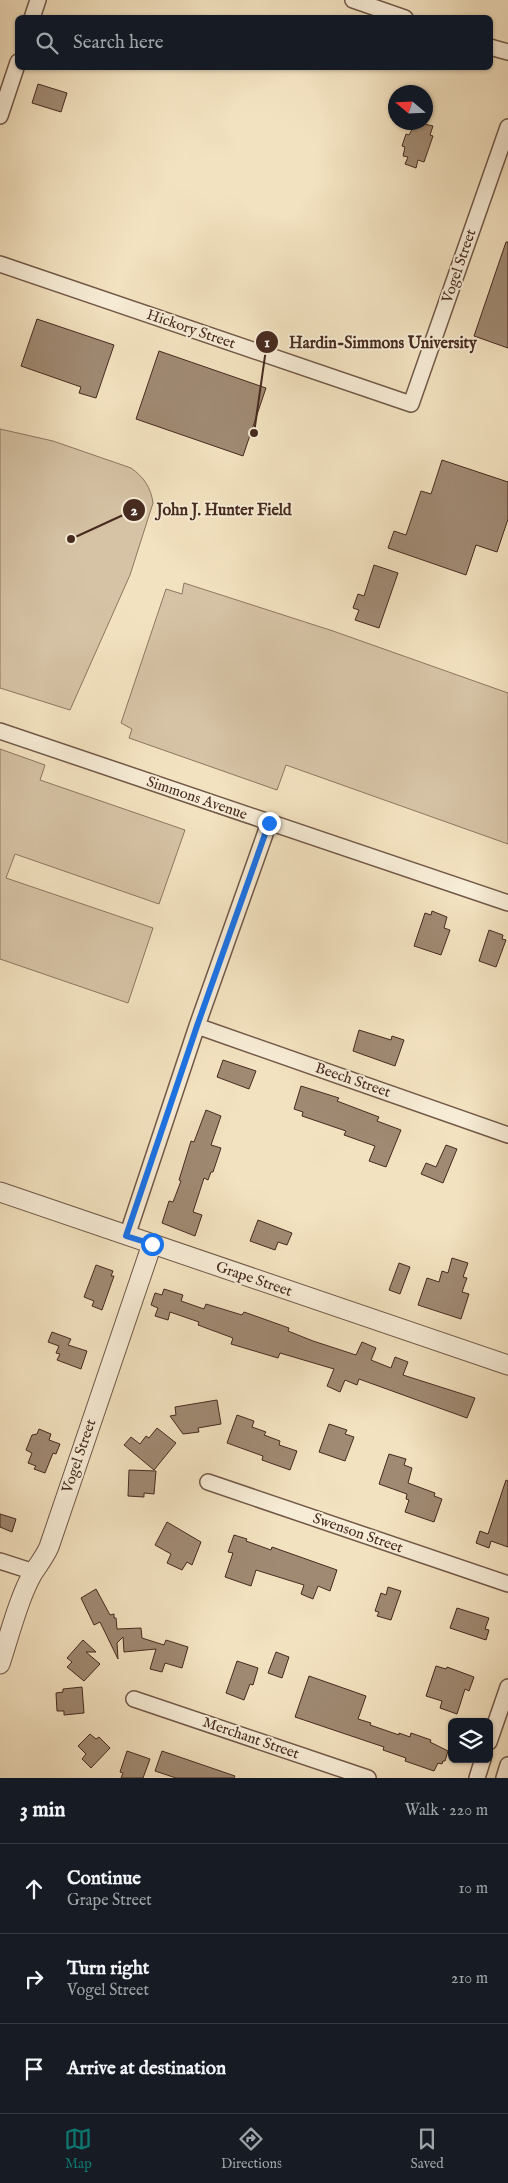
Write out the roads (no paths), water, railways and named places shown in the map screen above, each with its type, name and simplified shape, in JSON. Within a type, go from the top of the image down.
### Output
[{"type":"street","points":[[33,15],[38,0]]},
{"type":"street","points":[[353,0],[396,15]]},
{"type":"street","points":[[493,47],[508,52]]},
{"type":"street","points":[[0,116],[15,70]]},
{"type":"street","name":"Vogel Street","points":[[411,404],[508,127]]},
{"type":"street","name":"Hickory Street","points":[[0,264],[411,404]]},
{"type":"street","name":"Simmons Avenue","points":[[0,731],[508,903]]},
{"type":"street","points":[[126,1236],[197,1026],[269,823]]},
{"type":"street","name":"Beech Street","points":[[197,1026],[508,1135]]},
{"type":"street","name":"Grape Street","points":[[0,1192],[508,1365]]},
{"type":"street","name":"Vogel Street","points":[[0,1664],[34,1572],[40,1566],[49,1547],[152,1244]]},
{"type":"street","name":"Swenson Street","points":[[208,1482],[508,1584]]},
{"type":"street","points":[[0,1561],[34,1572]]},
{"type":"street","points":[[493,1730],[508,1687]]},
{"type":"street","name":"Merchant Street","points":[[134,1699],[368,1778]]},
{"type":"street","points":[[477,1778],[482,1763]]},
{"type":"street","points":[[504,1778],[508,1765]]},
{"type":"place","name":"Hardin-Simmons University","points":[[254,433]]},
{"type":"place","name":"John J. Hunter Field","points":[[71,539]]}]
